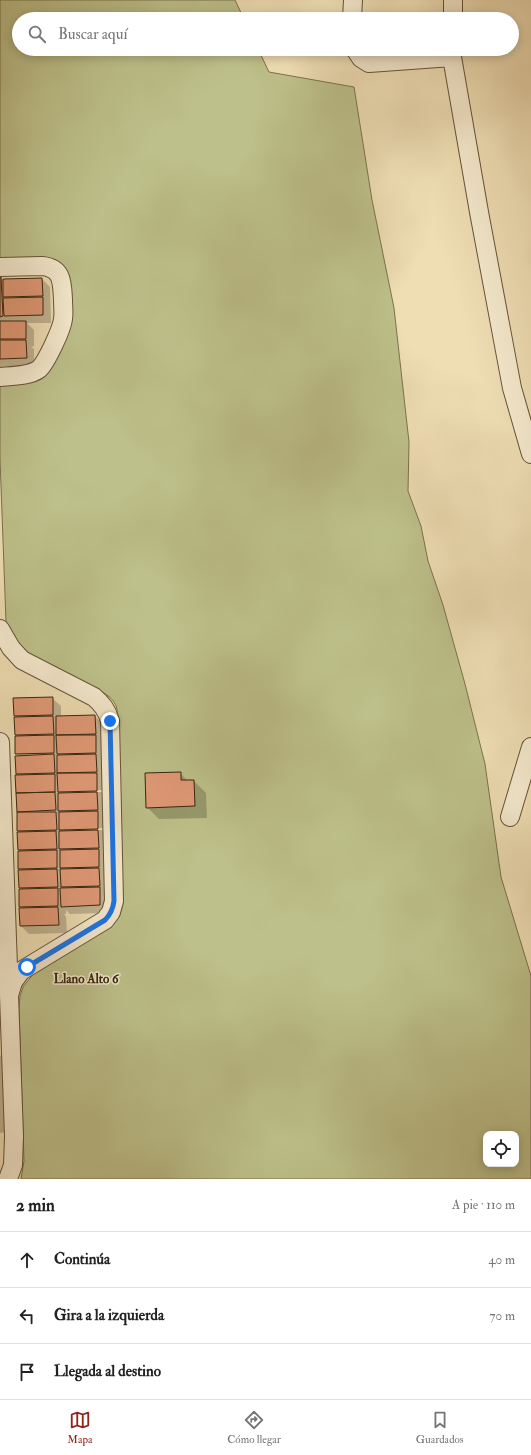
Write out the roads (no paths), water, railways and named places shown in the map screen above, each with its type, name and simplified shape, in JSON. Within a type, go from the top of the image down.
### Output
[{"type":"street","points":[[352,12],[353,0]]},
{"type":"street","points":[[453,0],[453,12]]},
{"type":"street","points":[[360,56],[369,63],[427,56]]},
{"type":"street","points":[[453,56],[512,388],[531,454]]},
{"type":"street","points":[[0,267],[48,266],[54,269],[61,279],[64,312],[61,326],[45,362],[40,368],[34,372],[0,377]]},
{"type":"street","points":[[0,629],[11,648],[22,660],[94,698],[101,703],[108,715],[114,901],[112,912],[105,920],[20,972],[13,982],[6,1023],[0,1029]]},
{"type":"street","points":[[0,742],[4,935],[10,1002],[14,1136],[10,1172]]},
{"type":"street","points":[[510,817],[531,747]]},
{"type":"street","points":[[0,1144],[7,1150],[10,1172]]},
{"type":"district","name":"Llano Alto 6","points":[[86,978]]}]
